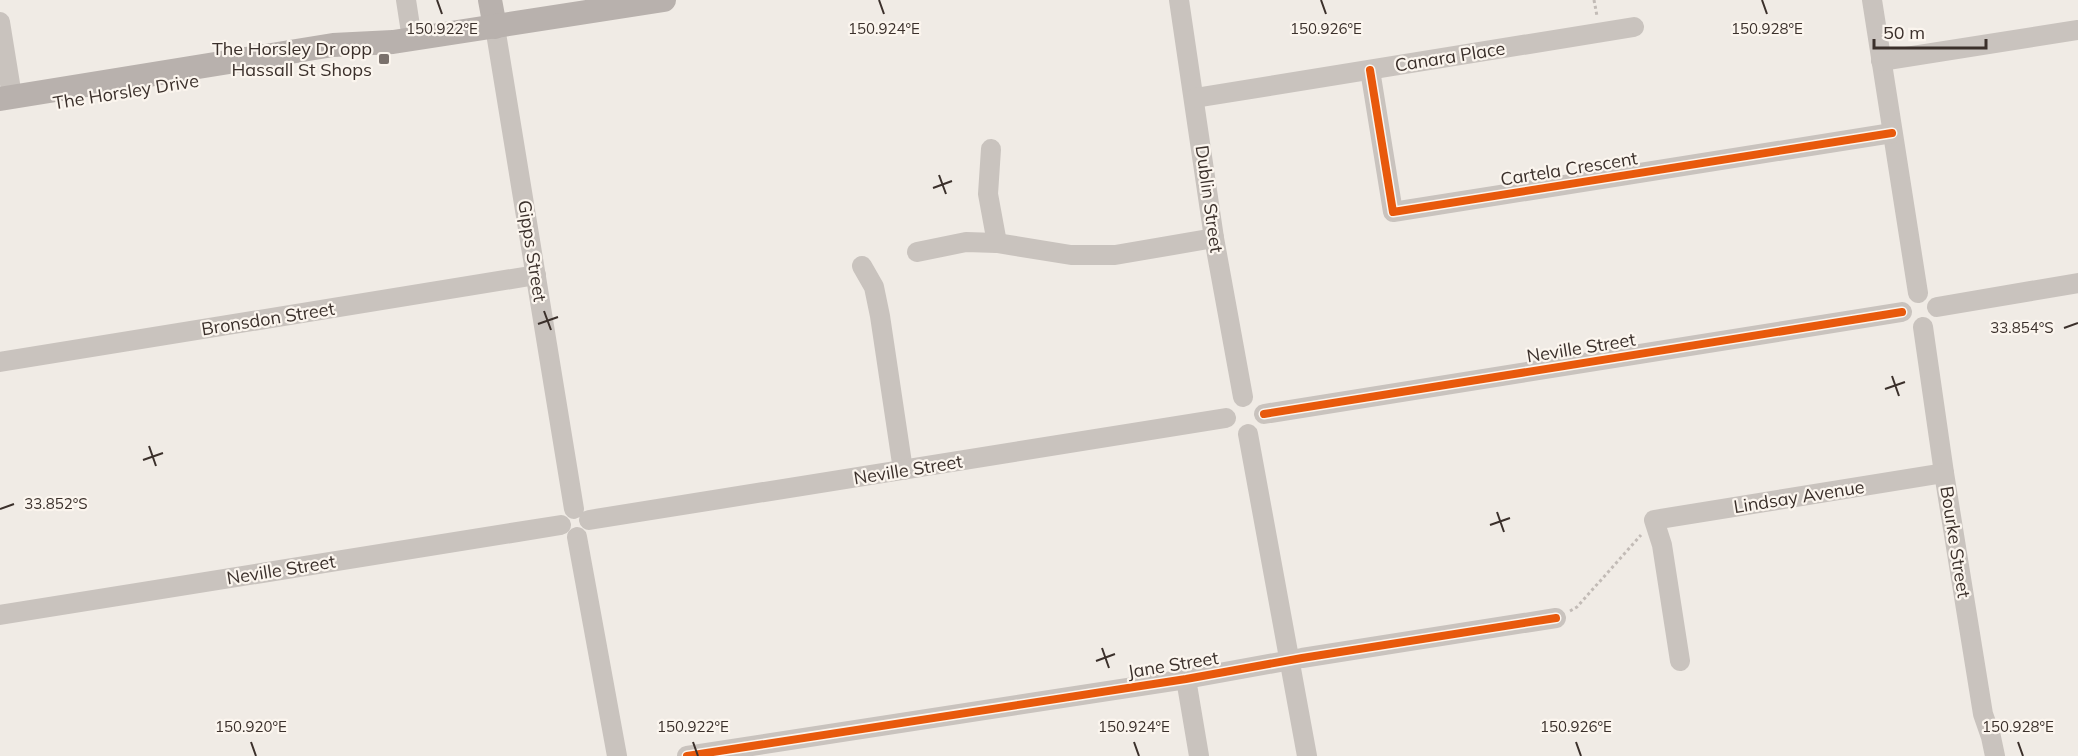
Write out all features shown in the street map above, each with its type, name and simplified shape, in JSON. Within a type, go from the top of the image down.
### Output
[{"type":"main road","points":[[490,0],[495,27]]},
{"type":"main road","name":"The Horsley Drive","points":[[4,103],[333,45],[402,41],[664,0]]},
{"type":"street","points":[[402,41],[406,0]]},
{"type":"street","name":"Dublin Street","points":[[1179,0],[1214,238],[1243,397]]},
{"type":"street","points":[[1872,0],[1918,292]]},
{"type":"street","points":[[0,22],[4,103]]},
{"type":"street","name":"Gipps Street","points":[[495,27],[574,518]]},
{"type":"street","name":"Canara Place","points":[[1195,98],[1634,27]]},
{"type":"street","points":[[1881,61],[2078,30]]},
{"type":"street","name":"Cartela Crescent","points":[[1370,70],[1393,212],[1892,133]]},
{"type":"street","points":[[991,149],[988,194],[998,243]]},
{"type":"street","points":[[917,252],[966,242],[998,243],[1071,255],[1115,255],[1214,238]]},
{"type":"street","points":[[862,266],[874,286],[903,470]]},
{"type":"street","name":"Bronsdon Street","points":[[0,362],[536,275]]},
{"type":"street","points":[[1937,307],[2078,283]]},
{"type":"street","points":[[1918,292],[1932,298],[1937,307],[1935,318],[1923,327],[1911,326],[1902,312],[1902,306],[1908,297],[1918,292]]},
{"type":"street","name":"Neville Street","points":[[1264,414],[1902,312]]},
{"type":"street","name":"Bourke Street","points":[[1923,327],[1983,714],[1995,756]]},
{"type":"street","points":[[1243,397],[1251,397],[1258,402],[1264,414],[1262,425],[1256,431],[1248,434],[1240,434],[1230,427],[1226,418],[1229,405],[1235,399],[1243,397]]},
{"type":"street","name":"Neville Street","points":[[0,615],[574,518],[903,470],[1226,418]]},
{"type":"street","points":[[1248,434],[1307,756]]},
{"type":"street","name":"Lindsay Avenue","points":[[1654,520],[1944,473]]},
{"type":"street","points":[[574,518],[587,530],[577,537],[617,756]]},
{"type":"street","points":[[1654,520],[1662,545],[1680,661]]},
{"type":"street","name":"Jane Street","points":[[687,756],[1186,679],[1289,660],[1556,618]]},
{"type":"street","points":[[1186,679],[1199,756]]},
{"type":"path","points":[[1556,618],[1577,607],[1654,520]]},
{"type":"cycle path","points":[[1370,70],[1393,212],[1892,133]]},
{"type":"cycle path","points":[[1264,414],[1902,312]]},
{"type":"cycle path","points":[[687,756],[1186,679],[1302,658],[1556,618]]},
{"type":"place","name":"The Horsley Dr opp Hassall St Shops","points":[[384,59]]}]
